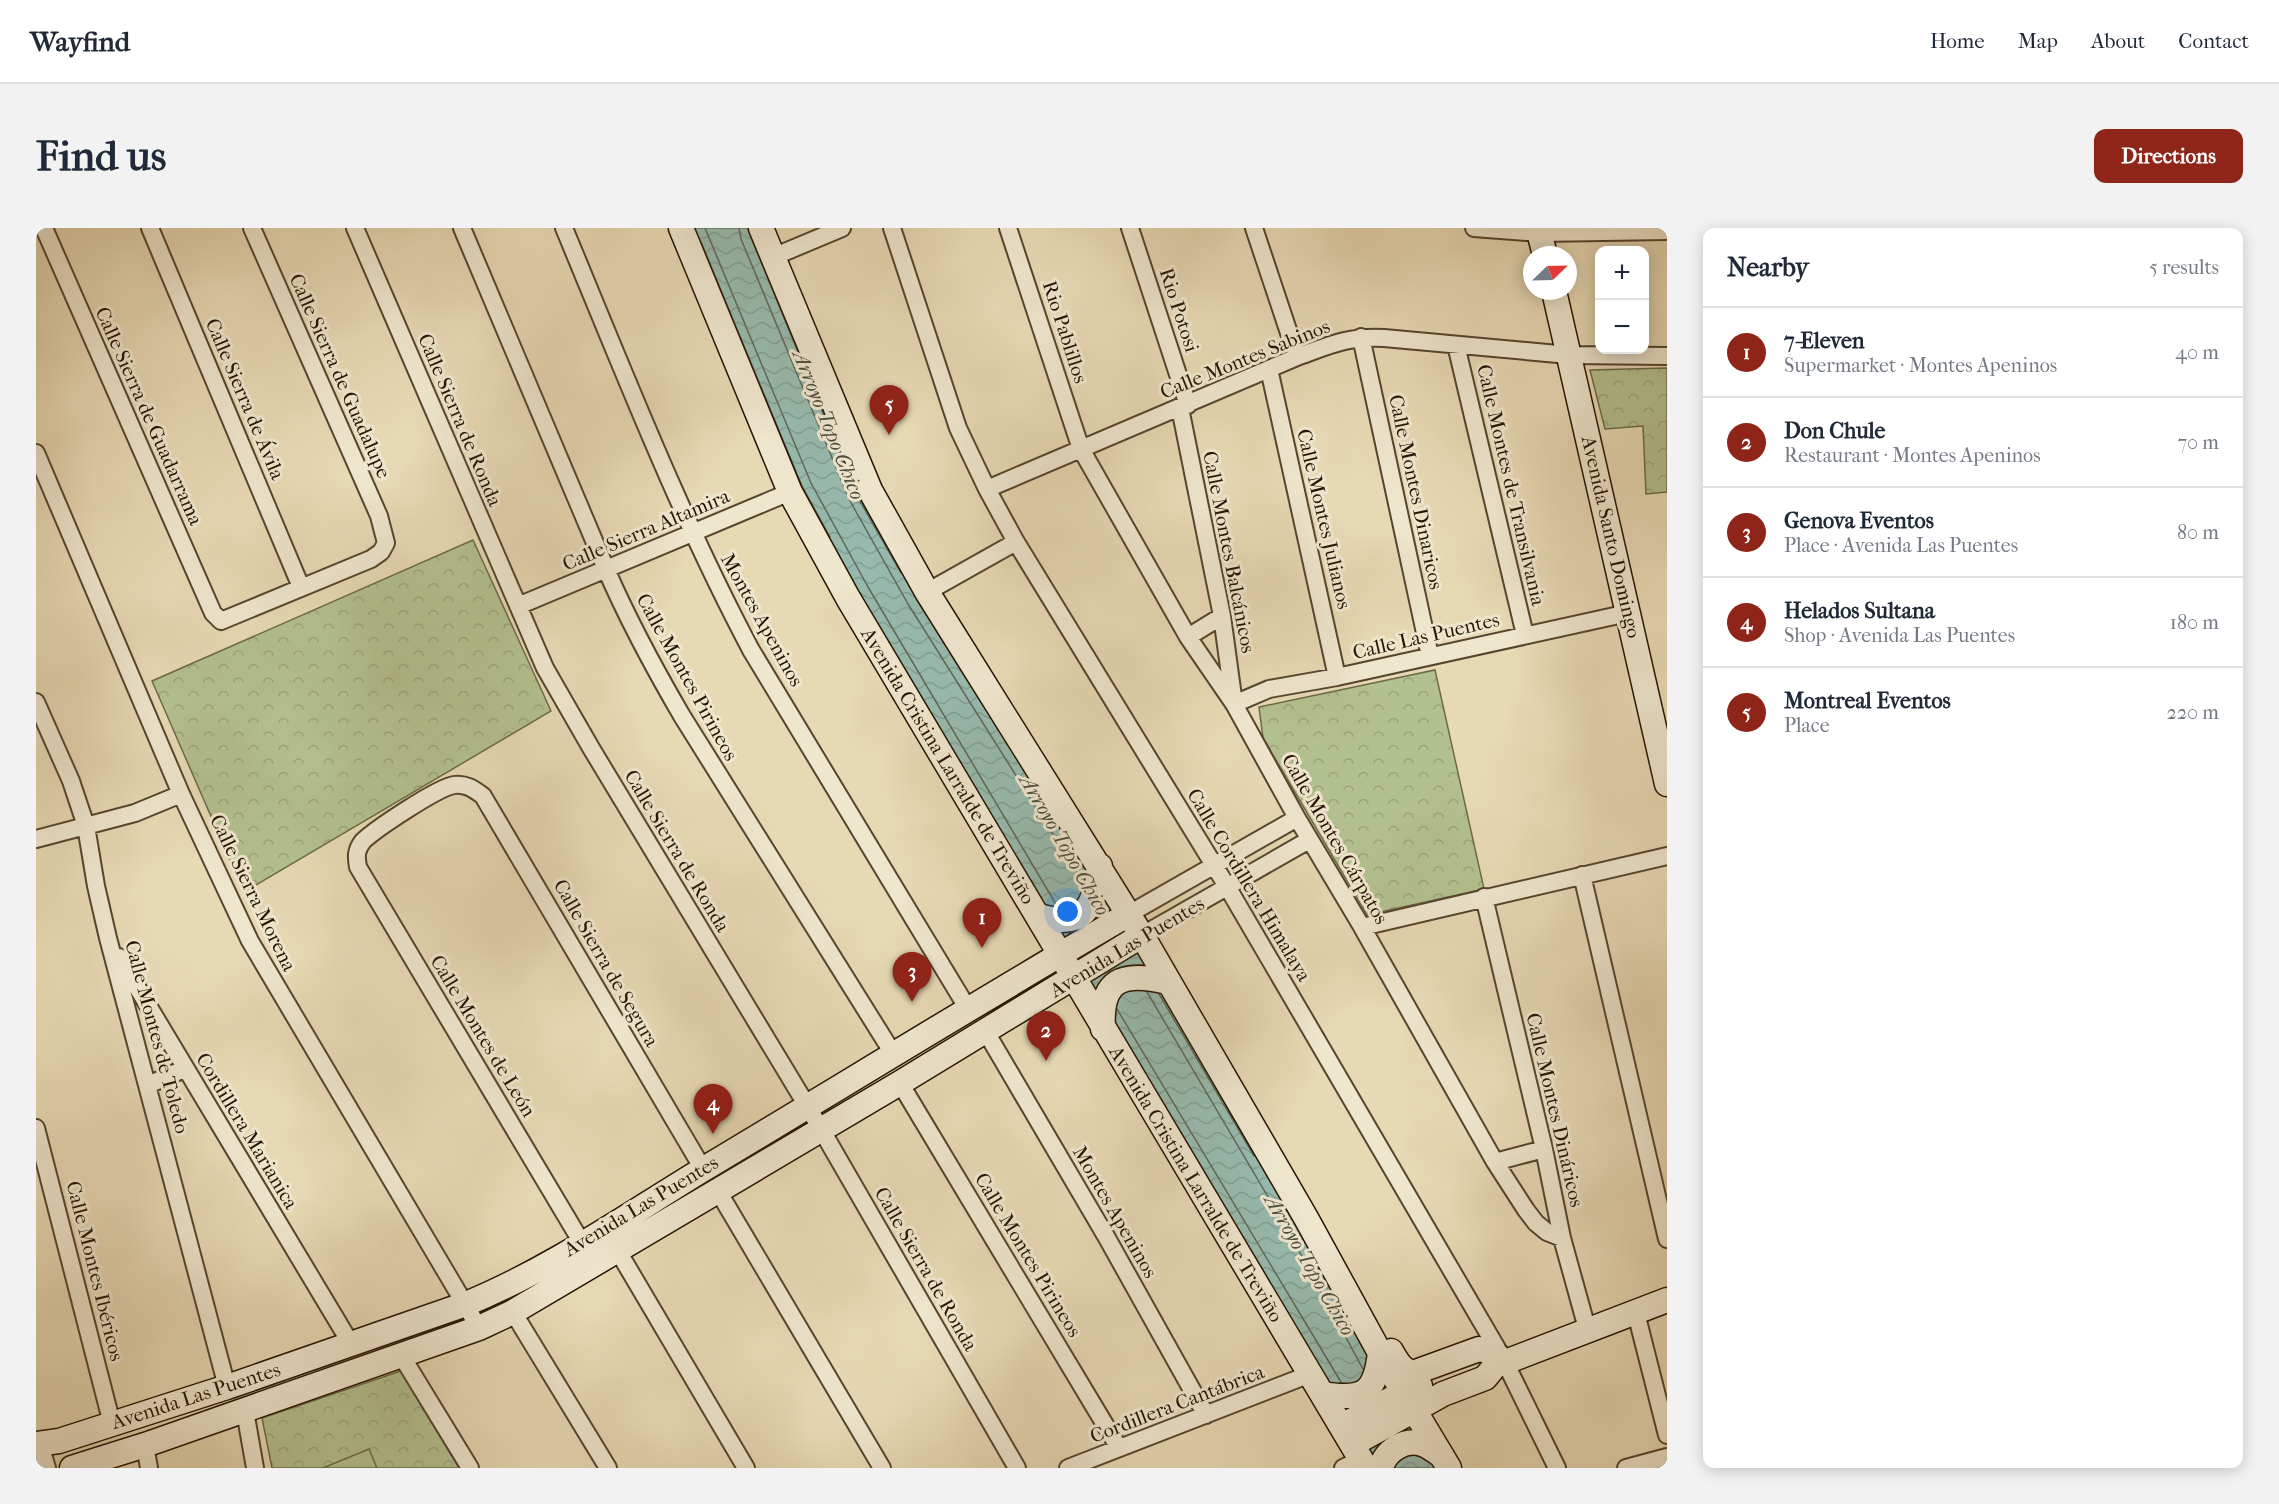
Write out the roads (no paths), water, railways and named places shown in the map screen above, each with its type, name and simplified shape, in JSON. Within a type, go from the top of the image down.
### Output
[{"type":"main road","name":"Avenida Cristina Larralde de Treviño","points":[[681,228],[790,492],[848,598],[1043,917],[1210,1208],[1329,1395],[1352,1450]]},
{"type":"main road","points":[[761,228],[870,490],[927,592],[1100,866],[1121,919],[1134,941],[1167,982],[1306,1218],[1379,1360],[1436,1451]]},
{"type":"main road","name":"Avenida Santo Domingo","points":[[1556,300],[1667,784]]},
{"type":"main road","points":[[1043,917],[1065,920],[1085,912],[1093,903],[1096,894],[1100,866]]},
{"type":"main road","name":"Avenida Las Puentes","points":[[38,1444],[59,1441],[227,1387],[466,1304],[511,1284],[1121,919]]},
{"type":"main road","name":"Avenida Las Puentes","points":[[72,1468],[147,1457],[245,1411],[479,1328],[513,1312],[986,1032],[1134,941]]},
{"type":"main road","points":[[1102,1020],[1108,993],[1118,982],[1126,978],[1143,977],[1167,982]]},
{"type":"main road","points":[[1306,1218],[1324,1241],[1400,1366],[1407,1371],[1419,1371],[1479,1349],[1492,1352],[1500,1364]]},
{"type":"main road","points":[[1405,1403],[1443,1394],[1485,1378],[1500,1364],[1667,1300]]},
{"type":"main road","points":[[1329,1395],[1355,1396],[1361,1394],[1376,1380],[1379,1360]]},
{"type":"main road","points":[[1352,1450],[1405,1403],[1479,1364],[1486,1362],[1500,1364]]},
{"type":"main road","points":[[1436,1451],[1434,1416],[1443,1394]]},
{"type":"main road","points":[[1381,1468],[1392,1450],[1414,1442],[1436,1451]]},
{"type":"street","name":"Calle Sierra de Guadarrama","points":[[44,228],[218,619],[226,620],[301,587]]},
{"type":"street","name":"Calle Sierra de Ávila","points":[[150,228],[301,587]]},
{"type":"street","name":"Calle Sierra de Guadalupe","points":[[252,228],[379,516],[386,543],[381,552],[371,559],[301,587]]},
{"type":"street","name":"Calle Sierra de Ronda","points":[[355,228],[545,668],[821,1129],[1017,1468]]},
{"type":"street","name":"Calle Montes Pirineos","points":[[462,228],[626,614],[682,716],[894,1055]]},
{"type":"street","name":"Montes Apeninos","points":[[564,228],[691,533],[751,650],[968,1009]]},
{"type":"street","points":[[773,257],[843,228]]},
{"type":"street","name":"Calle Cordillera Himalaya","points":[[892,228],[958,428],[987,489],[1016,542],[1228,888],[1557,1468]]},
{"type":"street","name":"Rio Pablillos","points":[[1008,228],[1082,449]]},
{"type":"street","name":"Rio Potosi","points":[[1130,228],[1184,406]]},
{"type":"street","points":[[1254,228],[1297,357]]},
{"type":"street","points":[[1474,228],[1541,239],[1667,231]]},
{"type":"street","name":"Calle Montes Sabinos","points":[[987,489],[1297,357],[1361,337],[1569,354],[1667,356]]},
{"type":"street","name":"Calle Montes Dinaricos","points":[[1361,337],[1430,656]]},
{"type":"street","name":"Calle Montes de Transilvania","points":[[1456,345],[1525,635]]},
{"type":"street","name":"Calle Montes Julianos","points":[[1269,369],[1338,677]]},
{"type":"street","name":"Calle Montes Balcánicos","points":[[1184,406],[1222,616],[1234,704]]},
{"type":"street","name":"Calle Montes Cárpatos","points":[[1082,449],[1188,637],[1234,704],[1309,840],[1362,927],[1495,1162],[1536,1223],[1547,1232],[1562,1238]]},
{"type":"street","name":"Calle Sierra Morena","points":[[36,453],[181,794],[232,906],[271,980],[479,1328]]},
{"type":"street","name":"Calle Sierra Altamira","points":[[518,606],[790,492]]},
{"type":"street","points":[[927,592],[1016,542]]},
{"type":"street","name":"Calle Las Puentes","points":[[1234,704],[1269,689],[1338,677],[1628,613]]},
{"type":"street","points":[[1188,637],[1222,616]]},
{"type":"street","name":"Calle Montes de Toledo","points":[[36,702],[71,781],[86,826],[108,938],[227,1387]]},
{"type":"street","name":"Calle Montes de León","points":[[466,786],[454,785],[440,790],[371,834],[357,848],[358,867],[582,1243]]},
{"type":"street","name":"Calle Sierra de Segura","points":[[466,786],[483,796],[703,1169]]},
{"type":"street","points":[[36,839],[135,813],[181,794]]},
{"type":"street","name":"Avenida Las Puentes","points":[[1121,919],[1297,818]]},
{"type":"street","name":"Avenida Las Puentes","points":[[1134,941],[1309,840]]},
{"type":"street","points":[[1362,927],[1667,856]]},
{"type":"street","points":[[1582,875],[1667,1239]]},
{"type":"street","name":"Calle Montes Dináricos","points":[[1484,897],[1544,1149],[1562,1238],[1588,1332]]},
{"type":"street","name":"Cordillera Marianica","points":[[108,938],[184,1069],[351,1344]]},
{"type":"street","name":"Montes Apeninos","points":[[986,1032],[1107,1238],[1206,1415]]},
{"type":"street","points":[[148,1085],[184,1069]]},
{"type":"street","name":"Calle Montes Pirineos","points":[[900,1083],[1119,1448]]},
{"type":"street","name":"Calle Montes Ibéricos","points":[[36,1128],[112,1424]]},
{"type":"street","points":[[1495,1162],[1544,1149]]},
{"type":"street","points":[[718,1191],[882,1468]]},
{"type":"street","points":[[1210,1208],[1214,1226],[1300,1378],[1352,1450]]},
{"type":"street","points":[[618,1251],[746,1468]]},
{"type":"street","points":[[513,1312],[608,1468]]},
{"type":"street","points":[[1636,1313],[1667,1435]]},
{"type":"street","points":[[401,1355],[470,1468]]},
{"type":"street","name":"Cordillera Cantábrica","points":[[1068,1468],[1300,1378]]},
{"type":"street","points":[[245,1411],[255,1468]]},
{"type":"street","points":[[38,1444],[47,1468]]},
{"type":"street","points":[[1626,1468],[1667,1457]]},
{"type":"water","name":"Arroyo Topo Chico","points":[[681,228],[761,228],[843,428],[1449,1468],[1365,1468],[848,598]]},
{"type":"place","name":"Montreal Eventos","points":[[889,435]]},
{"type":"place","name":"7-Eleven","points":[[982,948]]},
{"type":"place","name":"Genova Eventos","points":[[912,1002]]},
{"type":"place","name":"Don Chule","points":[[1046,1061]]},
{"type":"place","name":"Helados Sultana","points":[[713,1134]]}]
